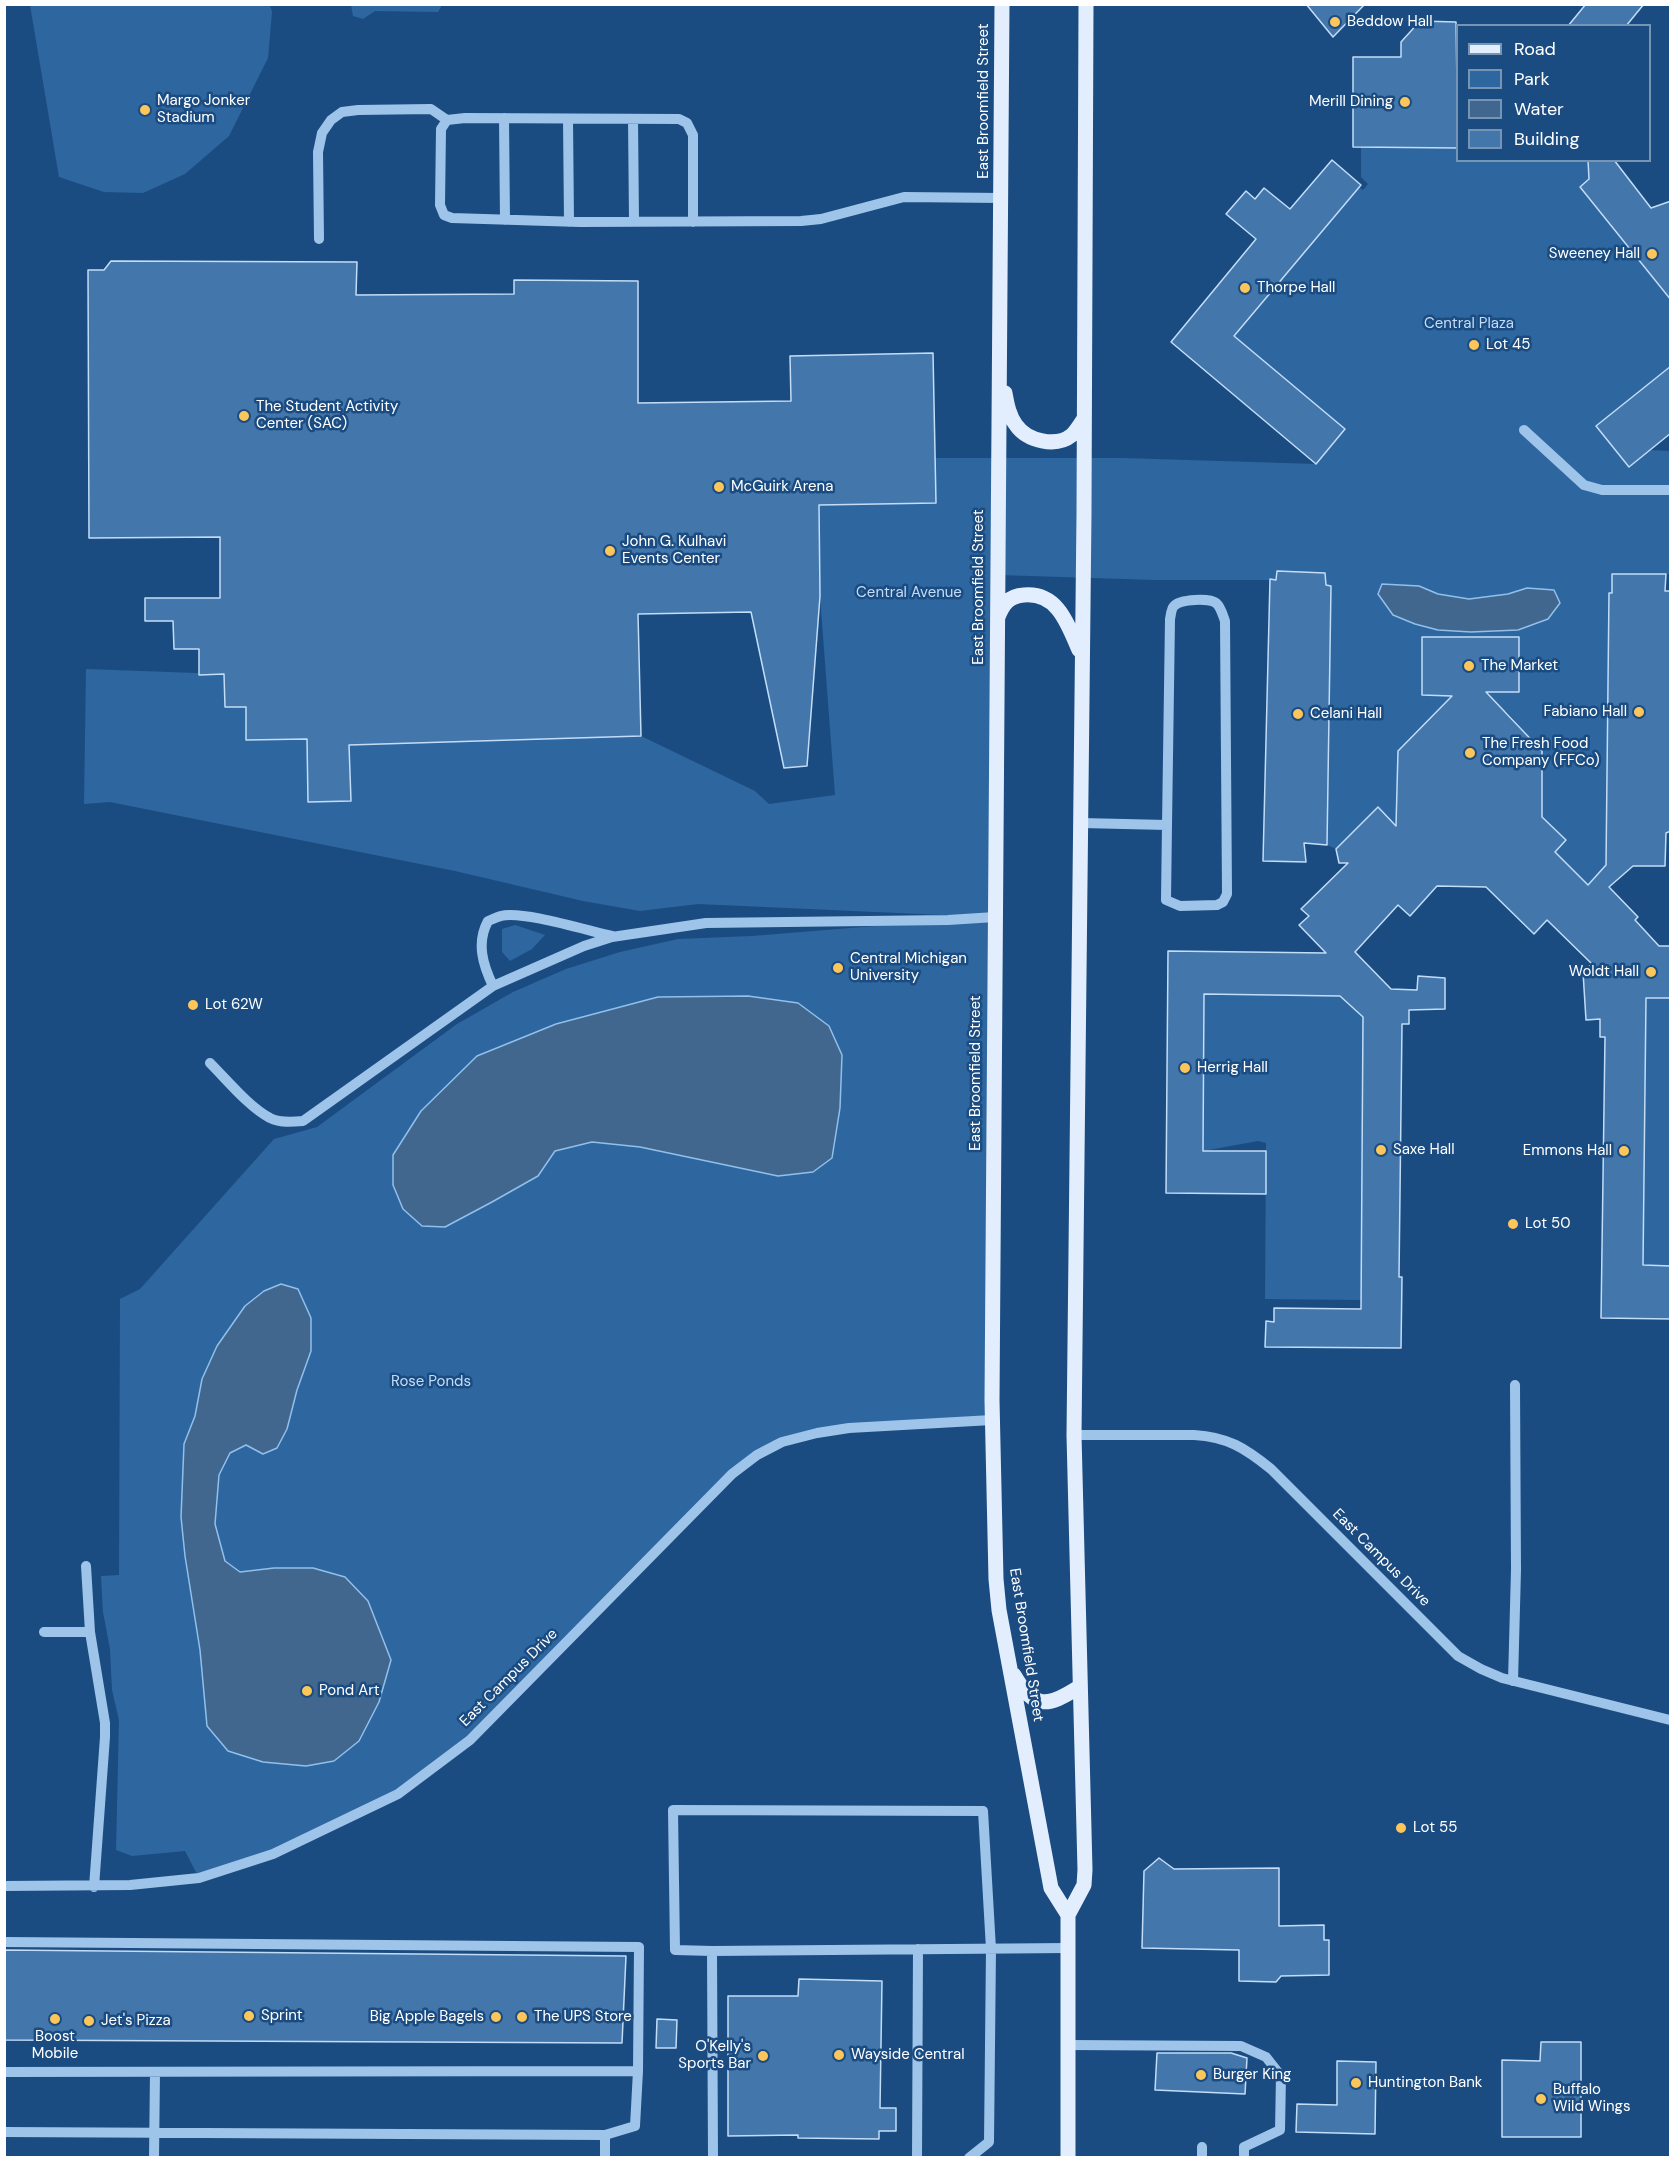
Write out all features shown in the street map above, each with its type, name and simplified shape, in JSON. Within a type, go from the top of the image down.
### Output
[{"type":"main road","name":"East Broomfield Street","points":[[1002,4],[992,1420],[996,1579],[1010,1668],[1051,1888],[1068,1915]]},
{"type":"main road","points":[[1068,2157],[1068,1915],[1084,1885],[1074,1435],[1081,824],[1086,4]]},
{"type":"main road","points":[[999,367],[1012,419],[1016,426],[1031,438],[1050,441],[1065,439],[1084,419]]},
{"type":"main road","points":[[997,618],[1010,598],[1028,594],[1044,597],[1063,614],[1082,655]]},
{"type":"main road","points":[[1010,1668],[1024,1692],[1035,1701],[1060,1698],[1079,1687]]},
{"type":"street","points":[[319,239],[318,152],[322,133],[331,120],[342,112],[358,110],[431,109],[447,120],[679,119],[687,123],[693,135],[693,222]]},
{"type":"street","points":[[504,118],[505,220]]},
{"type":"street","points":[[568,119],[569,222]]},
{"type":"street","points":[[633,119],[633,221]]},
{"type":"street","points":[[447,120],[441,129],[440,206],[444,215],[452,218],[569,222],[801,221],[821,219],[904,197],[1001,198]]},
{"type":"street","points":[[1524,430],[1584,485],[1602,490],[1671,490]]},
{"type":"street","points":[[1208,601],[1216,603],[1225,621],[1227,894],[1223,902],[1217,905],[1180,906],[1167,900],[1167,825],[1172,607],[1178,603],[1208,601]]},
{"type":"street","points":[[1081,824],[1167,825]]},
{"type":"street","points":[[493,986],[481,948],[481,938],[488,921],[501,915],[541,919],[612,937]]},
{"type":"street","points":[[210,1063],[271,1119],[288,1122],[303,1121],[493,986],[584,946],[612,937],[706,922],[948,920],[995,917]]},
{"type":"street","points":[[1513,1681],[1516,1570],[1515,1385]]},
{"type":"street","name":"East Campus Drive","points":[[4,1886],[94,1887],[161,1883],[199,1878],[273,1854],[398,1794],[470,1740],[732,1474],[757,1455],[782,1442],[799,1437],[849,1428],[992,1420]]},
{"type":"street","name":"East Campus Drive","points":[[1074,1435],[1194,1435],[1217,1437],[1236,1444],[1271,1469],[1458,1656],[1492,1674],[1513,1681],[1671,1720]]},
{"type":"street","points":[[86,1566],[90,1632],[105,1737],[94,1887]]},
{"type":"street","points":[[44,1632],[90,1632]]},
{"type":"street","points":[[969,2157],[989,2142],[991,1949],[983,1811],[673,1810],[675,1950],[991,1949],[1068,1948]]},
{"type":"street","points":[[4,1942],[639,1947],[635,2126],[605,2136],[4,2132]]},
{"type":"street","points":[[917,2157],[918,1949]]},
{"type":"street","points":[[712,1950],[713,2157]]},
{"type":"street","points":[[1069,2046],[1241,2046],[1266,2057],[1281,2076],[1280,2130],[1244,2147],[1244,2157]]},
{"type":"street","points":[[4,2072],[638,2071]]},
{"type":"street","points":[[154,2157],[155,2072]]},
{"type":"street","points":[[604,2157],[605,2136]]},
{"type":"green space","points":[[351,4],[442,5],[438,12],[375,11],[363,19],[353,16]]},
{"type":"green space","name":"Margo Jonker Stadium","points":[[30,5],[270,5],[272,12],[268,58],[229,136],[185,174],[143,193],[104,192],[59,177]]},
{"type":"green space","points":[[1361,147],[1456,148],[1456,162],[1588,162],[1589,179],[1580,188],[1670,300],[1670,366],[1596,427],[1629,467],[1649,450],[1670,451],[1670,574],[1612,574],[1612,593],[1609,593],[1607,848],[1628,848],[1588,885],[1555,852],[1566,840],[1542,817],[1542,751],[1506,711],[1482,709],[1482,692],[1519,692],[1519,637],[1422,641],[1422,695],[1460,696],[1460,709],[1439,709],[1398,751],[1396,813],[1401,818],[1394,824],[1378,807],[1336,849],[1327,845],[1331,586],[1277,571],[1276,580],[1156,580],[999,575],[992,1420],[849,1428],[782,1442],[732,1474],[502,1707],[430,1770],[328,1829],[199,1878],[185,1851],[132,1856],[116,1850],[119,1720],[112,1690],[110,1649],[103,1612],[101,1576],[119,1575],[120,1299],[140,1289],[274,1139],[317,1127],[457,1024],[513,992],[566,969],[620,952],[678,939],[752,936],[986,917],[698,904],[640,911],[583,901],[455,871],[110,802],[84,804],[86,669],[224,674],[225,707],[246,707],[246,739],[401,742],[641,736],[755,791],[769,804],[835,795],[820,596],[819,505],[936,503],[935,458],[1122,458],[1316,464],[1345,429],[1234,336],[1359,187],[1363,190],[1368,184],[1361,177]]},
{"type":"green space","points":[[515,925],[545,935],[532,949],[510,961],[502,952],[502,929]]},
{"type":"green space","points":[[1204,994],[1340,996],[1363,1017],[1361,1300],[1265,1299],[1266,1143],[1258,1141],[1203,1151]]},
{"type":"green space","points":[[1644,998],[1670,998],[1670,1265],[1643,1265]]},
{"type":"water","points":[[1382,584],[1419,586],[1438,594],[1469,599],[1508,594],[1527,588],[1554,590],[1560,603],[1548,619],[1518,630],[1471,632],[1438,630],[1393,615],[1378,594]]},
{"type":"water","points":[[748,996],[798,1003],[829,1026],[842,1055],[840,1108],[832,1158],[813,1172],[778,1176],[640,1147],[592,1142],[555,1151],[538,1176],[445,1227],[422,1226],[403,1209],[393,1185],[393,1155],[421,1111],[477,1056],[556,1024],[658,997]]},
{"type":"water","points":[[281,1284],[298,1289],[311,1318],[311,1351],[297,1390],[287,1429],[277,1448],[263,1454],[246,1445],[230,1453],[219,1475],[215,1524],[225,1561],[240,1572],[274,1568],[313,1568],[345,1577],[368,1601],[391,1660],[379,1702],[359,1741],[334,1761],[306,1766],[263,1762],[228,1751],[207,1726],[200,1650],[181,1517],[184,1444],[195,1416],[202,1379],[217,1346],[245,1306],[264,1291]]},
{"type":"building","name":"Beddow Hall","points":[[1306,4],[1365,4],[1333,37]]},
{"type":"building","points":[[1586,4],[1644,4],[1628,24],[1570,24]]},
{"type":"building","name":"Merill Dining","points":[[1420,21],[1456,22],[1456,148],[1353,147],[1353,57],[1401,57],[1401,42]]},
{"type":"building","name":"Thorpe Hall","points":[[1332,160],[1361,185],[1234,336],[1345,429],[1316,464],[1171,342],[1256,239],[1226,214],[1246,191],[1255,199],[1264,188],[1290,209]]},
{"type":"building","name":"Sweeney Hall","points":[[1588,162],[1616,162],[1651,208],[1671,201],[1671,300],[1580,187],[1589,179]]},
{"type":"building","points":[[111,261],[357,262],[356,295],[514,294],[514,280],[638,281],[638,403],[791,401],[790,356],[933,353],[936,503],[819,505],[820,596],[807,766],[784,768],[751,612],[638,614],[641,736],[349,745],[351,801],[308,802],[307,739],[246,740],[246,707],[225,707],[224,674],[199,675],[199,649],[174,649],[173,621],[145,621],[145,598],[220,598],[220,537],[89,538],[88,270],[104,270]]},
{"type":"building","points":[[1671,366],[1671,433],[1629,467],[1596,426]]},
{"type":"building","name":"Celani Hall","points":[[1277,571],[1325,573],[1326,585],[1331,586],[1327,845],[1304,843],[1306,862],[1263,861],[1270,579],[1276,580]]},
{"type":"building","points":[[1612,574],[1666,574],[1665,591],[1671,591],[1671,831],[1666,833],[1665,866],[1633,866],[1609,887],[1638,917],[1635,920],[1659,946],[1671,946],[1671,998],[1646,998],[1643,1265],[1671,1266],[1671,1319],[1601,1318],[1605,1037],[1600,1037],[1600,1019],[1586,1020],[1583,972],[1592,964],[1547,920],[1534,934],[1486,887],[1437,886],[1410,916],[1398,905],[1355,952],[1391,989],[1417,990],[1418,976],[1445,978],[1445,1009],[1409,1010],[1409,1024],[1402,1024],[1399,1277],[1402,1277],[1401,1348],[1265,1347],[1266,1321],[1274,1322],[1274,1308],[1361,1309],[1363,1017],[1340,996],[1204,994],[1203,1151],[1266,1151],[1266,1194],[1166,1193],[1168,951],[1326,953],[1299,925],[1309,916],[1301,909],[1348,863],[1339,863],[1336,849],[1378,807],[1396,826],[1398,751],[1452,696],[1422,695],[1422,637],[1519,637],[1519,692],[1486,692],[1542,751],[1542,817],[1566,840],[1555,852],[1588,885],[1606,865],[1609,593],[1612,593]]},
{"type":"building","points":[[1159,1858],[1174,1869],[1279,1868],[1279,1926],[1324,1925],[1324,1940],[1329,1940],[1329,1975],[1281,1976],[1276,1982],[1239,1981],[1239,1950],[1142,1948],[1144,1871]]},
{"type":"building","points":[[4,1950],[626,1956],[622,2043],[4,2040]]},
{"type":"building","points":[[799,1979],[882,1981],[880,2108],[896,2108],[896,2131],[879,2131],[879,2139],[798,2138],[798,2135],[728,2136],[728,1996],[798,1996]]},
{"type":"building","points":[[657,2019],[677,2020],[676,2048],[656,2048]]},
{"type":"building","name":"Buffalo Wild Wings","points":[[1541,2042],[1581,2042],[1581,2137],[1502,2137],[1502,2060],[1540,2061]]},
{"type":"building","name":"Burger King","points":[[1157,2053],[1231,2053],[1247,2058],[1245,2094],[1155,2090]]},
{"type":"building","name":"Huntington Bank","points":[[1337,2061],[1376,2062],[1375,2134],[1296,2132],[1297,2104],[1337,2105]]},
{"type":"place","name":"Beddow Hall","points":[[1335,22]]},
{"type":"place","name":"Merill Dining","points":[[1405,102]]},
{"type":"place","name":"Margo Jonker Stadium","points":[[145,110]]},
{"type":"place","name":"Sweeney Hall","points":[[1652,254]]},
{"type":"place","name":"Thorpe Hall","points":[[1245,288]]},
{"type":"place","name":"Lot 45","points":[[1474,345]]},
{"type":"place","name":"The Student Activity Center (SAC)","points":[[244,416]]},
{"type":"place","name":"McGuirk Arena","points":[[719,487]]},
{"type":"place","name":"John G. Kulhavi Events Center","points":[[610,551]]},
{"type":"place","name":"The Market","points":[[1469,666]]},
{"type":"place","name":"Fabiano Hall","points":[[1639,712]]},
{"type":"place","name":"Celani Hall","points":[[1298,714]]},
{"type":"place","name":"The Fresh Food Company (FFCo)","points":[[1470,753]]},
{"type":"place","name":"Central Michigan University","points":[[838,968]]},
{"type":"place","name":"Woldt Hall","points":[[1651,972]]},
{"type":"place","name":"Lot 62W","points":[[193,1005]]},
{"type":"place","name":"Herrig Hall","points":[[1185,1068]]},
{"type":"place","name":"Saxe Hall","points":[[1381,1150]]},
{"type":"place","name":"Emmons Hall","points":[[1624,1151]]},
{"type":"place","name":"Lot 50","points":[[1513,1224]]},
{"type":"place","name":"Pond Art","points":[[307,1691]]},
{"type":"place","name":"Lot 55","points":[[1401,1828]]},
{"type":"place","name":"Sprint","points":[[249,2016]]},
{"type":"place","name":"Big Apple Bagels","points":[[496,2017]]},
{"type":"place","name":"The UPS Store","points":[[522,2017]]},
{"type":"place","name":"Boost Mobile","points":[[55,2019]]},
{"type":"place","name":"Jet's Pizza","points":[[89,2021]]},
{"type":"place","name":"Wayside Central","points":[[839,2055]]},
{"type":"place","name":"O'Kelly's Sports Bar","points":[[763,2056]]},
{"type":"place","name":"Burger King","points":[[1201,2075]]},
{"type":"place","name":"Huntington Bank","points":[[1356,2083]]},
{"type":"place","name":"Buffalo Wild Wings","points":[[1541,2099]]},
{"type":"park label","name":"Central Plaza","points":[[1469,324]]},
{"type":"park label","name":"Central Avenue","points":[[909,593]]},
{"type":"park label","name":"Rose Ponds","points":[[431,1382]]}]
